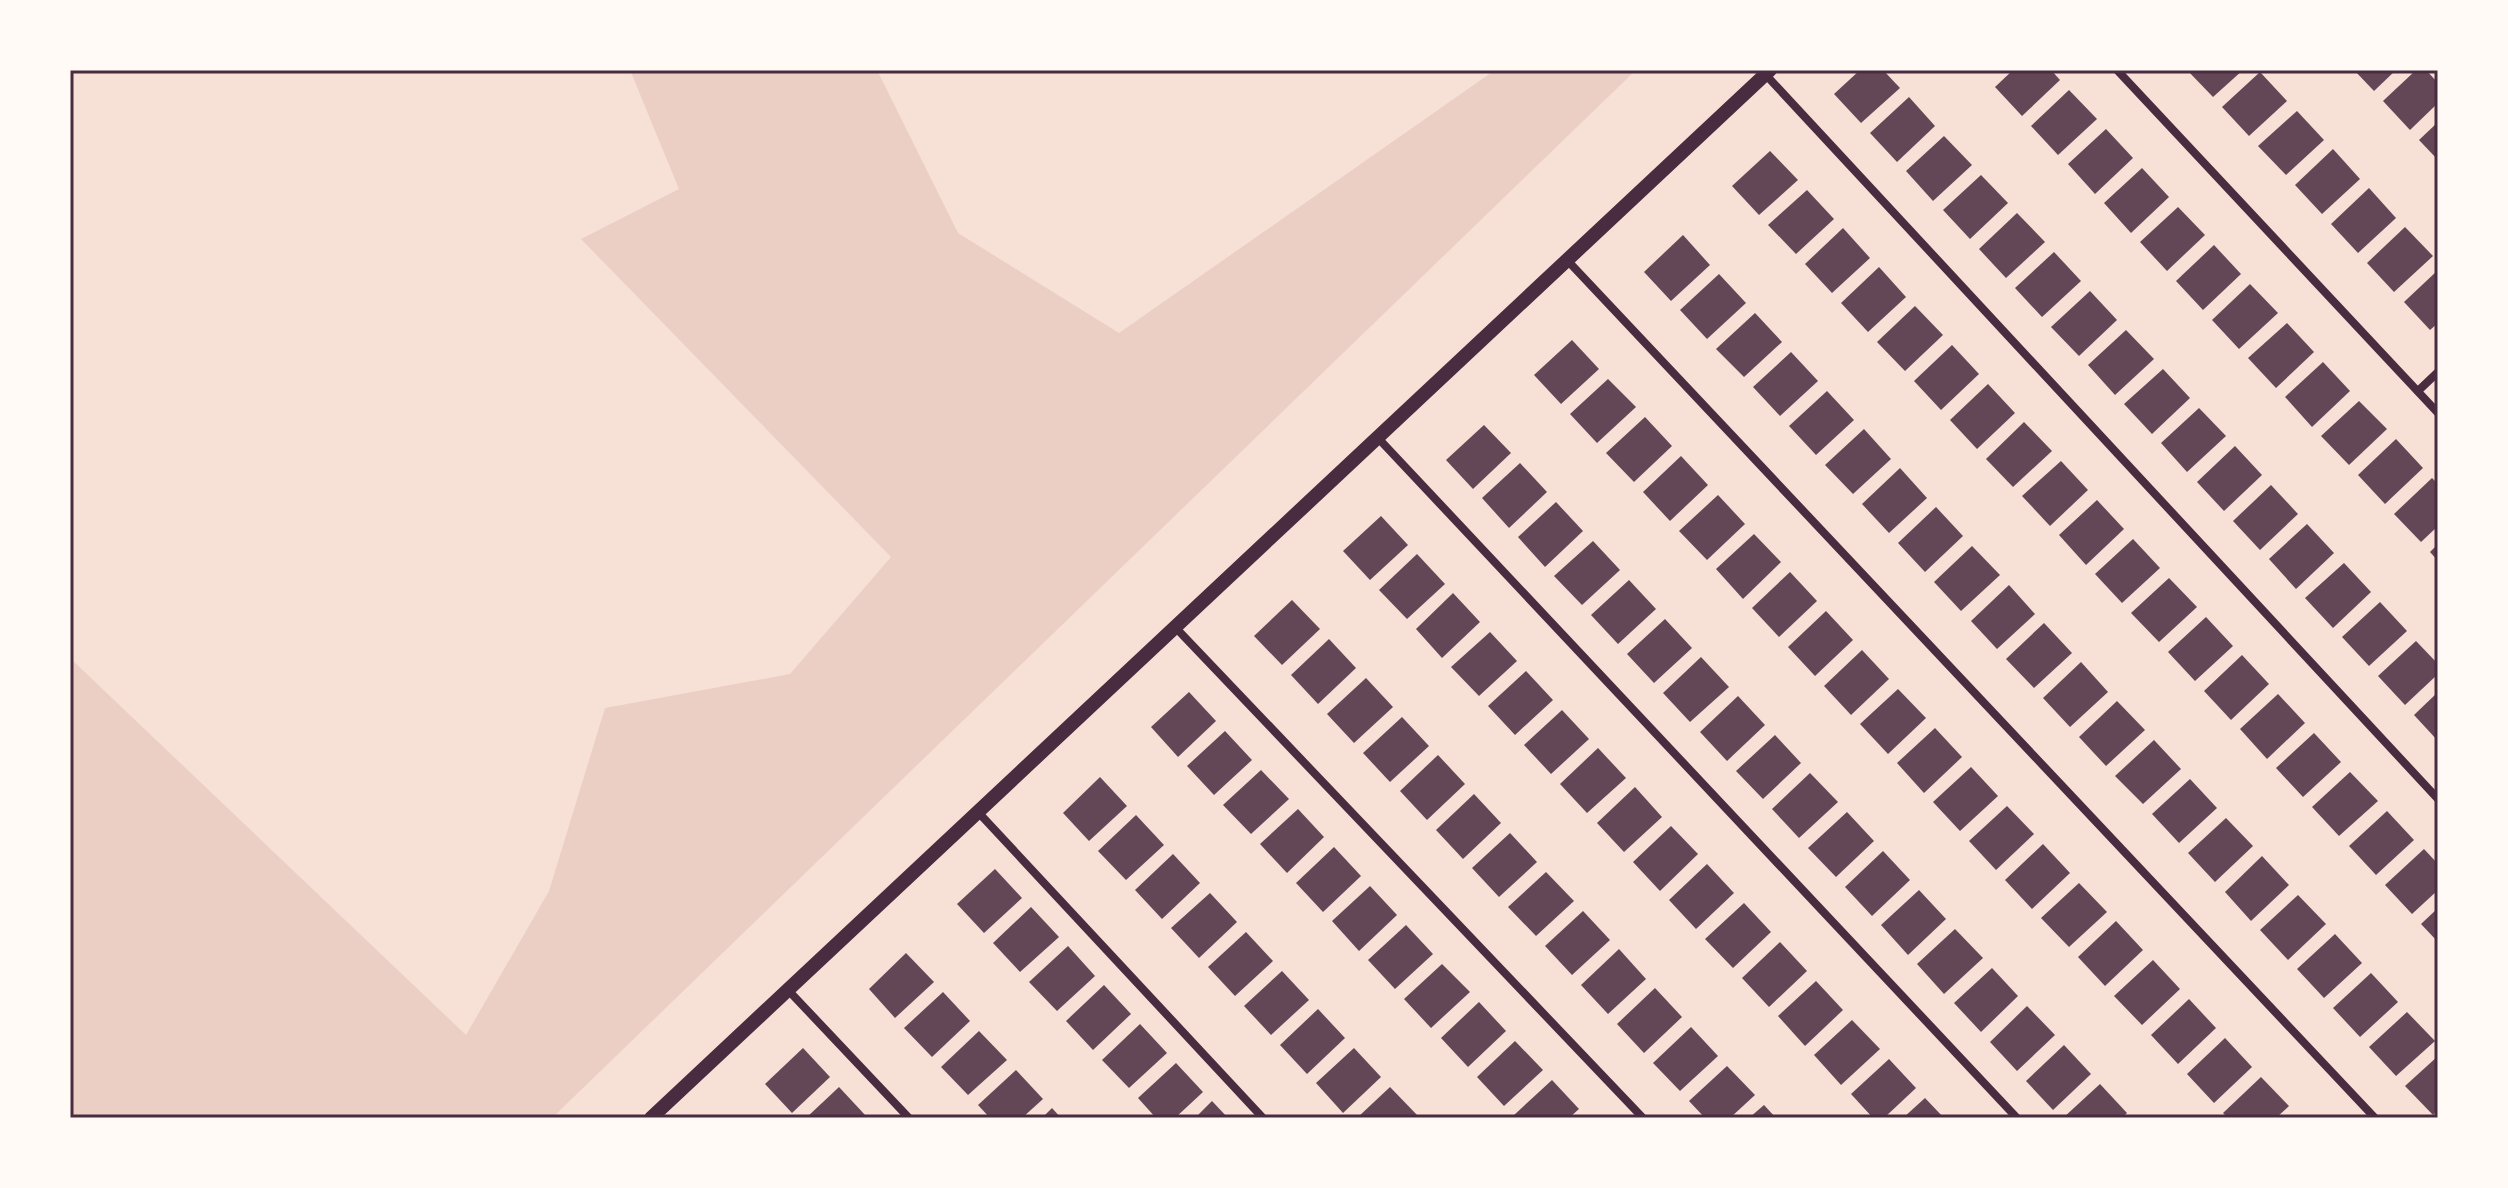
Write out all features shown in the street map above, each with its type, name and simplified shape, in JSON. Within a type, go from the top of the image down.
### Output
[{"type":"street","points":[[2117,70],[2438,413]]},
{"type":"street","points":[[651,1118],[1768,72],[2438,799]]},
{"type":"street","points":[[1567,260],[2375,1118]]},
{"type":"street","points":[[2418,391],[2438,372]]},
{"type":"street","points":[[1378,438],[2017,1118]]},
{"type":"street","points":[[1175,627],[1643,1118]]},
{"type":"street","points":[[978,812],[1263,1118]]},
{"type":"street","points":[[788,990],[909,1118]]},
{"type":"shaded area","points":[[630,70],[877,70],[958,233],[1119,333],[1495,70],[1636,70],[552,1118],[70,1118],[70,658],[466,1035],[549,891],[605,708],[790,674],[891,557],[581,239],[679,189]]},
{"type":"building","points":[[1860,70],[1883,70],[1900,88],[1861,123],[1834,94]]},
{"type":"building","points":[[2013,70],[2051,70],[2060,80],[2022,116],[1995,87]]},
{"type":"building","points":[[2187,70],[2243,70],[2213,97]]},
{"type":"building","points":[[2354,70],[2396,70],[2374,91]]},
{"type":"building","points":[[2416,70],[2426,70],[2438,83],[2438,103],[2410,130],[2383,101]]},
{"type":"building","points":[[2260,72],[2287,101],[2249,136],[2222,107]]},
{"type":"building","points":[[2069,90],[2097,119],[2058,155],[2031,126]]},
{"type":"building","points":[[1909,97],[1935,126],[1897,162],[1870,133]]},
{"type":"building","points":[[2297,111],[2324,140],[2286,175],[2258,146]]},
{"type":"building","points":[[2438,122],[2438,160],[2419,140]]},
{"type":"building","points":[[2106,129],[2133,158],[2095,194],[2068,164]]},
{"type":"building","points":[[1944,136],[1972,165],[1933,201],[1906,171]]},
{"type":"building","points":[[2333,149],[2360,179],[2322,214],[2295,185]]},
{"type":"building","points":[[1770,151],[1798,180],[1759,215],[1732,186]]},
{"type":"building","points":[[2142,168],[2169,197],[2131,233],[2104,203]]},
{"type":"building","points":[[1981,175],[2008,203],[1970,239],[1943,210]]},
{"type":"building","points":[[2369,188],[2396,218],[2358,253],[2331,224]]},
{"type":"building","points":[[1807,190],[1834,219],[1796,254],[1768,225]]},
{"type":"building","points":[[2178,207],[2205,235],[2167,271],[2140,242]]},
{"type":"building","points":[[2017,213],[2045,242],[2006,278],[1979,249]]},
{"type":"building","points":[[2405,227],[2433,256],[2394,292],[2367,263]]},
{"type":"building","points":[[1843,228],[1870,258],[1832,293],[1805,264]]},
{"type":"building","points":[[1683,235],[1710,265],[1671,301],[1644,272]]},
{"type":"building","points":[[2214,245],[2241,274],[2203,310],[2176,281]]},
{"type":"building","points":[[2054,252],[2081,281],[2042,317],[2015,288]]},
{"type":"building","points":[[1879,267],[1906,297],[1868,332],[1841,303]]},
{"type":"building","points":[[2438,270],[2438,323],[2430,330],[2404,302]]},
{"type":"building","points":[[1719,274],[1746,303],[1707,339],[1680,310]]},
{"type":"building","points":[[2250,284],[2278,313],[2239,349],[2212,320]]},
{"type":"building","points":[[2090,291],[2117,320],[2079,356],[2051,327]]},
{"type":"building","points":[[1915,306],[1943,335],[1905,371],[1877,342]]},
{"type":"building","points":[[1755,313],[1782,342],[1744,377],[1716,349]]},
{"type":"building","points":[[2287,323],[2314,352],[2276,388],[2248,358]]},
{"type":"building","points":[[2126,330],[2154,359],[2115,395],[2088,365]]},
{"type":"building","points":[[1572,340],[1599,369],[1561,404],[1534,375]]},
{"type":"building","points":[[1952,345],[1979,374],[1941,410],[1914,381]]},
{"type":"building","points":[[1791,352],[1818,381],[1780,416],[1753,387]]},
{"type":"building","points":[[2323,362],[2350,391],[2312,427],[2285,397]]},
{"type":"building","points":[[2163,369],[2190,398],[2152,434],[2124,404]]},
{"type":"building","points":[[1608,379],[1636,407],[1597,443],[1570,414]]},
{"type":"building","points":[[1988,384],[2015,413],[1977,449],[1950,420]]},
{"type":"building","points":[[1827,391],[1854,420],[1816,455],[1789,426]]},
{"type":"building","points":[[2359,401],[2387,429],[2349,465],[2321,436]]},
{"type":"building","points":[[2199,408],[2226,436],[2187,472],[2161,443]]},
{"type":"building","points":[[1645,417],[1672,446],[1634,482],[1606,453]]},
{"type":"building","points":[[2024,422],[2052,451],[2013,487],[1986,459]]},
{"type":"building","points":[[1484,425],[1511,453],[1473,489],[1446,460]]},
{"type":"building","points":[[1864,429],[1891,459],[1853,494],[1825,465]]},
{"type":"building","points":[[2396,439],[2423,468],[2385,504],[2358,475]]},
{"type":"building","points":[[2235,446],[2262,475],[2224,511],[2197,482]]},
{"type":"building","points":[[1681,456],[1708,485],[1670,521],[1643,492]]},
{"type":"building","points":[[2061,461],[2088,490],[2050,526],[2022,496]]},
{"type":"building","points":[[1520,463],[1547,492],[1509,528],[1482,498]]},
{"type":"building","points":[[1900,468],[1927,498],[1889,533],[1862,504]]},
{"type":"building","points":[[2432,478],[2438,484],[2438,526],[2421,542],[2394,514]]},
{"type":"building","points":[[2271,485],[2298,514],[2260,550],[2233,521]]},
{"type":"building","points":[[1718,495],[1745,524],[1707,560],[1679,531]]},
{"type":"building","points":[[2097,500],[2124,529],[2086,565],[2059,535]]},
{"type":"building","points":[[1556,502],[1583,531],[1545,567],[1518,537]]},
{"type":"building","points":[[1936,507],[1963,536],[1925,572],[1898,543]]},
{"type":"building","points":[[1381,516],[1408,545],[1370,580],[1343,551]]},
{"type":"building","points":[[2307,524],[2334,553],[2296,589],[2269,559]]},
{"type":"building","points":[[1754,534],[1781,562],[1743,599],[1716,569]]},
{"type":"building","points":[[2133,539],[2160,568],[2122,603],[2095,574]]},
{"type":"building","points":[[1593,541],[1620,570],[1582,605],[1554,576]]},
{"type":"building","points":[[2438,544],[2438,561],[2430,552]]},
{"type":"building","points":[[1972,546],[2000,575],[1961,611],[1934,582]]},
{"type":"building","points":[[1417,554],[1445,584],[1407,619],[1379,590]]},
{"type":"building","points":[[2344,563],[2371,592],[2333,628],[2305,598]]},
{"type":"building","points":[[1790,572],[1817,601],[1779,637],[1752,608]]},
{"type":"building","points":[[2169,578],[2197,607],[2159,642],[2131,613]]},
{"type":"building","points":[[1629,580],[1656,609],[1618,644],[1591,615]]},
{"type":"building","points":[[2009,585],[2035,614],[1997,649],[1971,621]]},
{"type":"building","points":[[1453,593],[1480,622],[1442,658],[1416,629]]},
{"type":"building","points":[[1292,600],[1320,629],[1282,665],[1254,636]]},
{"type":"building","points":[[2380,602],[2407,631],[2369,666],[2342,637]]},
{"type":"building","points":[[1826,611],[1853,640],[1815,676],[1788,647]]},
{"type":"building","points":[[2206,617],[2233,646],[2195,681],[2168,652]]},
{"type":"building","points":[[1665,619],[1692,648],[1654,683],[1627,654]]},
{"type":"building","points":[[2044,623],[2072,653],[2034,688],[2006,659]]},
{"type":"building","points":[[1490,632],[1517,661],[1479,696],[1451,667]]},
{"type":"building","points":[[1329,639],[1356,668],[1318,704],[1291,675]]},
{"type":"building","points":[[2416,641],[2438,664],[2438,674],[2405,705],[2378,676]]},
{"type":"building","points":[[1862,650],[1889,679],[1851,715],[1824,686]]},
{"type":"building","points":[[2242,655],[2269,684],[2231,720],[2204,691]]},
{"type":"building","points":[[1701,657],[1729,687],[1690,722],[1663,693]]},
{"type":"building","points":[[2081,662],[2108,692],[2070,727],[2043,698]]},
{"type":"building","points":[[1526,671],[1553,700],[1515,735],[1488,706]]},
{"type":"building","points":[[1366,678],[1393,707],[1354,743],[1327,714]]},
{"type":"building","points":[[1898,689],[1926,718],[1888,754],[1860,724]]},
{"type":"building","points":[[1189,692],[1216,721],[1178,757],[1151,727]]},
{"type":"building","points":[[2438,692],[2438,741],[2414,715]]},
{"type":"building","points":[[2278,694],[2305,723],[2267,759],[2240,729]]},
{"type":"building","points":[[1738,696],[1765,725],[1727,761],[1700,732]]},
{"type":"building","points":[[2117,701],[2145,730],[2106,766],[2079,737]]},
{"type":"building","points":[[1562,710],[1589,739],[1551,774],[1524,745]]},
{"type":"building","points":[[1402,717],[1429,746],[1390,782],[1363,753]]},
{"type":"building","points":[[1935,728],[1962,757],[1924,793],[1897,763]]},
{"type":"building","points":[[1225,731],[1252,760],[1214,795],[1187,766]]},
{"type":"building","points":[[2314,733],[2341,762],[2303,797],[2276,768]]},
{"type":"building","points":[[1775,735],[1801,763],[1763,799],[1736,771]]},
{"type":"building","points":[[2154,740],[2181,769],[2143,804],[2115,776]]},
{"type":"building","points":[[1598,748],[1626,778],[1587,813],[1560,784]]},
{"type":"building","points":[[1438,755],[1465,784],[1427,820],[1400,791]]},
{"type":"building","points":[[1971,767],[1998,796],[1960,831],[1933,802]]},
{"type":"building","points":[[1261,770],[1289,799],[1251,834],[1223,805]]},
{"type":"building","points":[[2350,772],[2378,801],[2339,836],[2312,807]]},
{"type":"building","points":[[1810,773],[1838,802],[1799,838],[1772,809]]},
{"type":"building","points":[[1100,777],[1127,806],[1089,841],[1063,813]]},
{"type":"building","points":[[2190,779],[2217,808],[2179,843],[2152,814]]},
{"type":"building","points":[[1635,787],[1662,817],[1624,852],[1597,823]]},
{"type":"building","points":[[1474,794],[1501,823],[1463,859],[1436,830]]},
{"type":"building","points":[[2007,806],[2034,834],[1996,870],[1969,841]]},
{"type":"building","points":[[1298,809],[1324,837],[1287,873],[1260,844]]},
{"type":"building","points":[[2387,811],[2414,840],[2376,875],[2349,846]]},
{"type":"building","points":[[1847,812],[1874,841],[1836,877],[1808,848]]},
{"type":"building","points":[[1136,815],[1164,845],[1126,880],[1098,851]]},
{"type":"building","points":[[2226,818],[2253,846],[2215,882],[2188,853]]},
{"type":"building","points":[[1671,826],[1698,854],[1660,891],[1633,862]]},
{"type":"building","points":[[1510,833],[1537,862],[1499,897],[1472,868]]},
{"type":"building","points":[[2043,844],[2070,873],[2032,909],[2005,880]]},
{"type":"building","points":[[1334,847],[1361,876],[1323,912],[1296,883]]},
{"type":"building","points":[[2424,849],[2438,864],[2438,890],[2412,914],[2385,885]]},
{"type":"building","points":[[1883,851],[1910,880],[1872,916],[1845,887]]},
{"type":"building","points":[[1173,854],[1200,883],[1162,919],[1135,890]]},
{"type":"building","points":[[2262,856],[2289,885],[2251,921],[2225,892]]},
{"type":"building","points":[[1707,864],[1734,893],[1696,929],[1669,900]]},
{"type":"building","points":[[995,869],[1022,898],[984,933],[957,904]]},
{"type":"building","points":[[1546,872],[1574,901],[1536,936],[1508,907]]},
{"type":"building","points":[[2079,883],[2107,912],[2069,947],[2041,918]]},
{"type":"building","points":[[1370,886],[1397,915],[1359,951],[1332,921]]},
{"type":"building","points":[[1919,890],[1946,919],[1908,955],[1881,925]]},
{"type":"building","points":[[1210,893],[1237,922],[1199,958],[1171,928]]},
{"type":"building","points":[[2298,895],[2326,924],[2288,960],[2260,930]]},
{"type":"building","points":[[1744,903],[1771,932],[1733,968],[1705,939]]},
{"type":"building","points":[[1031,907],[1059,937],[1020,972],[993,943]]},
{"type":"building","points":[[2438,908],[2438,942],[2421,924]]},
{"type":"building","points":[[1583,911],[1610,940],[1572,975],[1545,946]]},
{"type":"building","points":[[2116,921],[2143,950],[2105,986],[2078,957]]},
{"type":"building","points":[[1406,925],[1433,954],[1395,989],[1368,960]]},
{"type":"building","points":[[1955,929],[1983,958],[1944,994],[1917,964]]},
{"type":"building","points":[[1246,932],[1273,961],[1235,996],[1208,967]]},
{"type":"building","points":[[2335,934],[2362,963],[2324,998],[2297,969]]},
{"type":"building","points":[[1780,942],[1807,971],[1769,1007],[1742,978]]},
{"type":"building","points":[[1068,946],[1095,976],[1057,1011],[1029,982]]},
{"type":"building","points":[[1619,949],[1646,979],[1608,1014],[1581,985]]},
{"type":"building","points":[[906,953],[934,982],[895,1018],[869,989]]},
{"type":"building","points":[[2153,960],[2180,989],[2142,1025],[2114,996]]},
{"type":"building","points":[[1442,964],[1470,992],[1431,1028],[1404,999]]},
{"type":"building","points":[[1992,968],[2018,996],[1981,1032],[1954,1003]]},
{"type":"building","points":[[1282,971],[1309,1000],[1271,1035],[1244,1006]]},
{"type":"building","points":[[2371,973],[2398,1002],[2360,1037],[2333,1008]]},
{"type":"building","points":[[1816,981],[1843,1010],[1805,1046],[1778,1016]]},
{"type":"building","points":[[1104,985],[1131,1014],[1093,1050],[1066,1021]]},
{"type":"building","points":[[1655,988],[1682,1017],[1644,1053],[1617,1024]]},
{"type":"building","points":[[943,992],[970,1021],[932,1057],[904,1028]]},
{"type":"building","points":[[2189,999],[2216,1028],[2178,1064],[2151,1035]]},
{"type":"building","points":[[1479,1002],[1506,1031],[1468,1067],[1441,1038]]},
{"type":"building","points":[[2027,1006],[2055,1035],[2017,1071],[1990,1042]]},
{"type":"building","points":[[1318,1009],[1345,1038],[1307,1074],[1280,1045]]},
{"type":"building","points":[[2407,1012],[2435,1041],[2396,1076],[2369,1047]]},
{"type":"building","points":[[1852,1020],[1880,1049],[1841,1085],[1814,1055]]},
{"type":"building","points":[[1140,1024],[1167,1053],[1129,1088],[1102,1060]]},
{"type":"building","points":[[1691,1027],[1718,1056],[1680,1091],[1653,1063]]},
{"type":"building","points":[[979,1031],[1007,1060],[968,1095],[941,1067]]},
{"type":"building","points":[[2225,1038],[2252,1067],[2214,1103],[2187,1074]]},
{"type":"building","points":[[1515,1041],[1543,1070],[1504,1106],[1477,1077]]},
{"type":"building","points":[[2064,1045],[2091,1074],[2053,1110],[2026,1081]]},
{"type":"building","points":[[803,1048],[830,1077],[792,1113],[765,1084]]},
{"type":"building","points":[[1354,1048],[1381,1077],[1343,1113],[1316,1083]]},
{"type":"building","points":[[2438,1056],[2438,1110],[2433,1115],[2405,1086]]},
{"type":"building","points":[[1889,1059],[1916,1088],[1884,1118],[1873,1118],[1851,1094]]},
{"type":"building","points":[[1176,1063],[1203,1092],[1175,1118],[1156,1118],[1138,1098]]},
{"type":"building","points":[[1727,1066],[1755,1095],[1730,1118],[1705,1118],[1689,1101]]},
{"type":"building","points":[[1016,1070],[1043,1099],[1022,1118],[990,1118],[978,1105]]},
{"type":"building","points":[[2261,1077],[2289,1106],[2276,1118],[2228,1118],[2223,1113]]},
{"type":"building","points":[[1552,1080],[1579,1109],[1569,1118],[1513,1116]]},
{"type":"building","points":[[2100,1084],[2127,1113],[2122,1118],[2063,1118]]},
{"type":"building","points":[[839,1087],[866,1116],[806,1118]]},
{"type":"building","points":[[1390,1087],[1418,1116],[1357,1118]]},
{"type":"building","points":[[1925,1098],[1944,1118],[1903,1118]]},
{"type":"building","points":[[1212,1101],[1228,1118],[1195,1118]]},
{"type":"building","points":[[1764,1105],[1776,1118],[1749,1118]]},
{"type":"building","points":[[1052,1108],[1061,1118],[1042,1118]]}]
